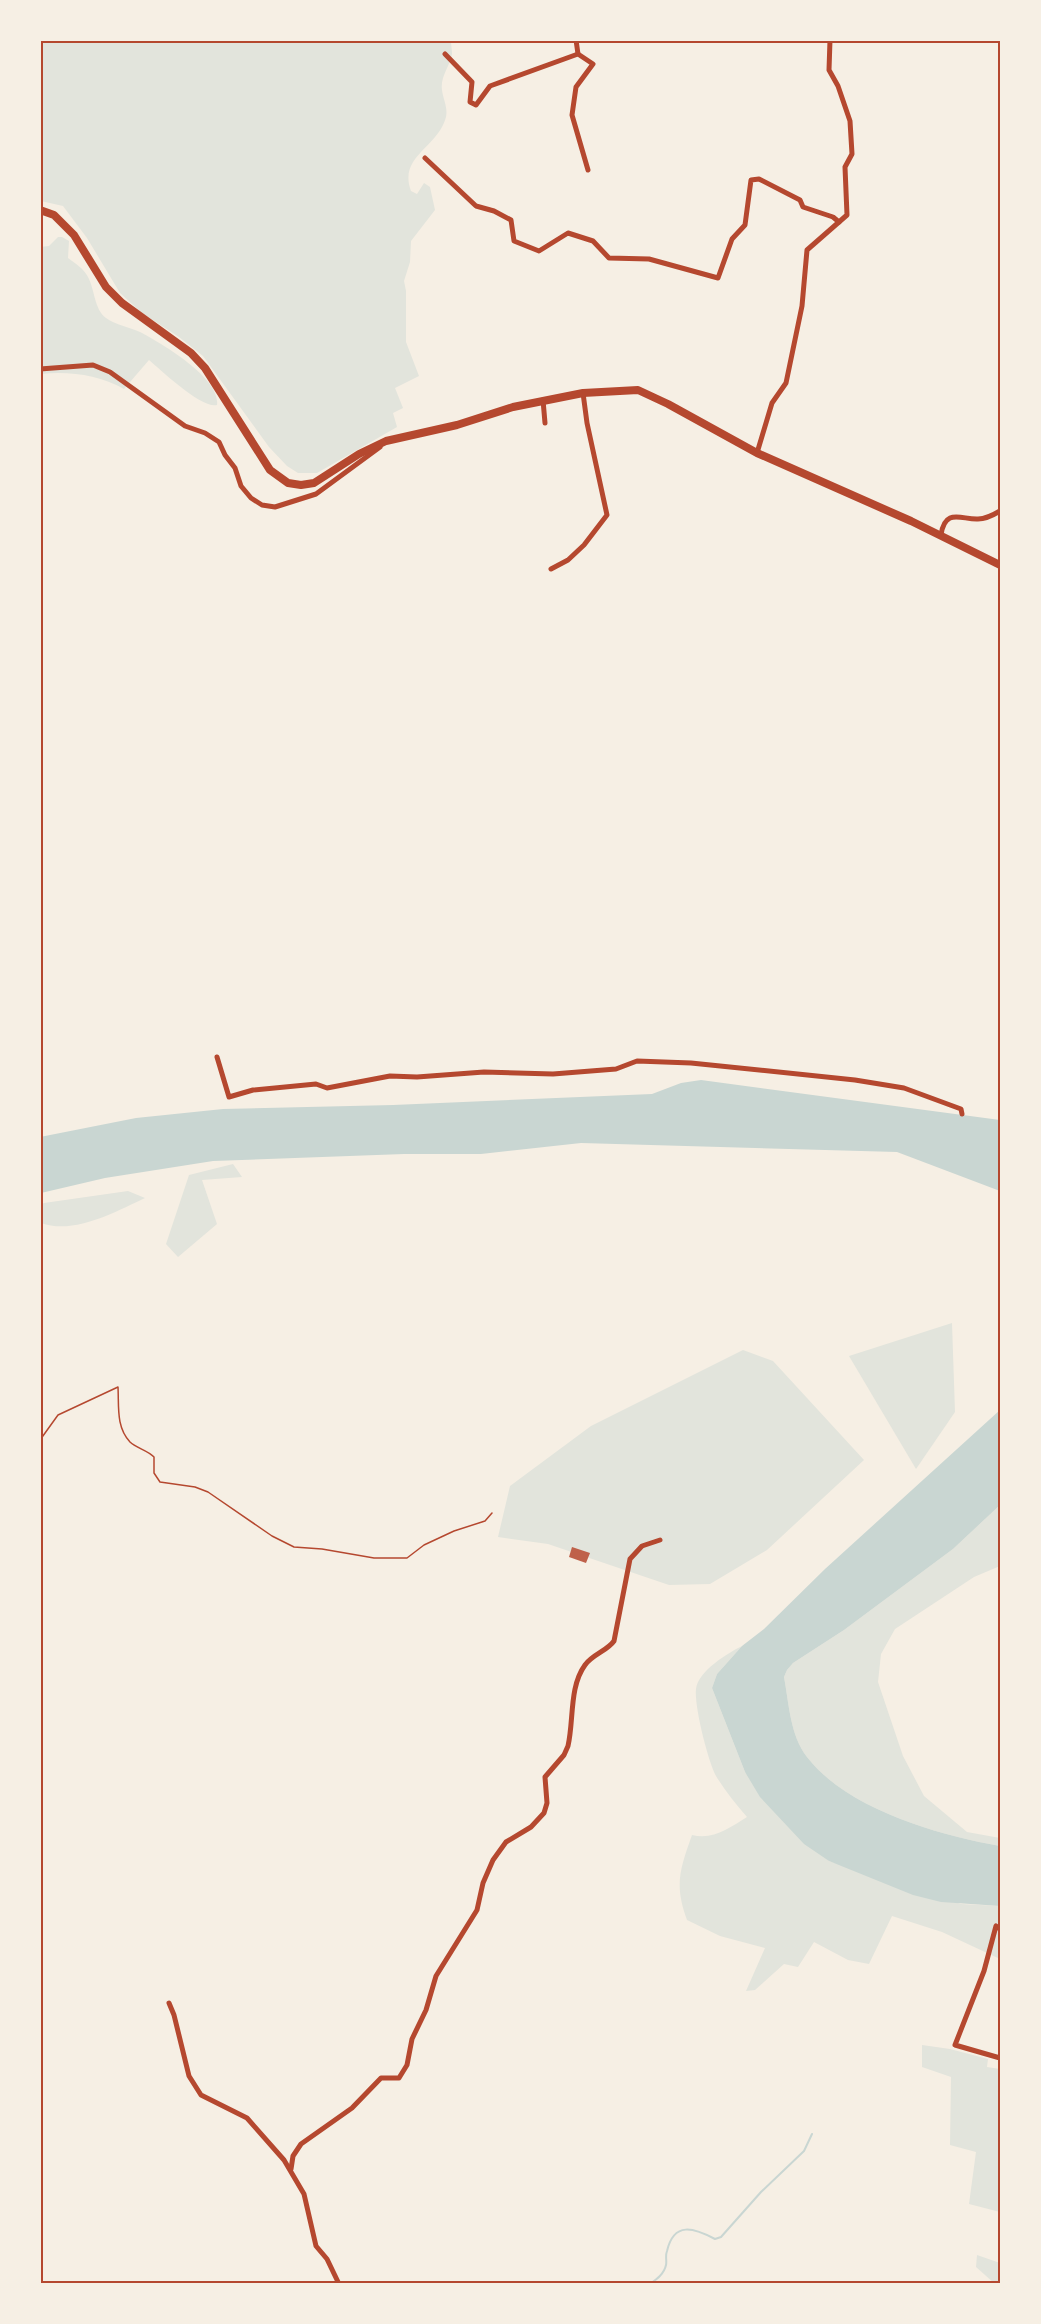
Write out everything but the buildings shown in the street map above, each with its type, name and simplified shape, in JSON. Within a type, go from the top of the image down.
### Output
[{"type":"main road","points":[[40,210],[54,215],[74,235],[106,287],[122,303],[191,353],[205,368],[270,470],[280,479],[296,485],[314,483],[350,459],[386,441],[457,425],[543,400],[583,393],[638,390],[757,453],[941,535],[1000,565]]},
{"type":"street","points":[[576,40],[578,54],[593,64],[576,87],[572,115],[588,170]]},
{"type":"street","points":[[757,453],[772,403],[786,383],[802,306],[807,250],[847,215],[845,167],[852,154],[850,121],[838,86],[829,70],[830,40]]},
{"type":"street","points":[[445,54],[472,82],[471,102],[476,105],[490,87],[578,54]]},
{"type":"street","points":[[425,158],[476,206],[494,211],[511,220],[514,241],[539,251],[568,233],[593,241],[609,258],[649,259],[718,278],[732,238],[745,225],[751,180],[759,179],[800,200],[804,207],[833,217],[839,222]]},
{"type":"street","points":[[40,369],[93,365],[110,372],[185,426],[205,433],[219,442],[241,486],[251,498],[261,505],[275,507],[316,494],[369,457],[386,441]]},
{"type":"street","points":[[551,569],[568,560],[584,545],[607,515],[587,423],[583,393]]},
{"type":"street","points":[[543,400],[545,423]]},
{"type":"street","points":[[941,535],[944,524],[952,518],[961,516],[978,520],[1000,511]]},
{"type":"street","points":[[217,1058],[229,1096],[253,1090],[316,1084],[327,1088],[390,1076],[417,1077],[484,1072],[553,1074],[616,1068],[637,1061],[730,1067],[904,1088],[961,1109],[962,1114]]},
{"type":"street","points":[[291,2169],[293,2156],[301,2144],[352,2108],[381,2078],[399,2079],[404,2072],[410,2058],[412,2039],[426,2010],[436,1976],[477,1910],[483,1883],[493,1860],[506,1842],[531,1827],[544,1813],[547,1803],[545,1777],[564,1755],[568,1746],[577,1681],[590,1658],[606,1649],[614,1641],[630,1559],[642,1546],[660,1540]]},
{"type":"street","points":[[1000,1929],[996,1926],[984,1971],[955,2046],[1000,2058]]},
{"type":"street","points":[[169,2003],[189,2076],[196,2088],[201,2096],[247,2118],[291,2169],[304,2194],[316,2246],[327,2259],[339,2283]]},
{"type":"path","points":[[40,1440],[58,1415],[118,1387],[119,1426],[131,1444],[147,1450],[154,1457],[154,1473],[160,1482],[195,1486],[208,1492],[272,1536],[294,1547],[322,1549],[374,1558],[408,1558],[424,1545],[454,1531],[484,1521],[492,1513]]},
{"type":"shaded area","points":[[41,41],[451,41],[452,54],[442,85],[446,117],[442,128],[414,160],[408,179],[411,191],[417,194],[424,183],[430,187],[435,210],[411,241],[410,262],[404,281],[406,342],[419,376],[395,388],[403,408],[393,413],[397,427],[317,473],[298,473],[287,466],[269,447],[203,356],[142,313],[120,293],[87,238],[63,206],[41,201]]},
{"type":"shaded area","points":[[58,237],[69,241],[68,258],[88,277],[102,314],[114,322],[150,337],[188,362],[210,384],[216,395],[217,405],[210,405],[192,395],[149,360],[124,389],[104,380],[84,375],[41,374],[40,247],[49,246]]},
{"type":"shaded area","points":[[701,1080],[1000,1120],[1000,1191],[897,1152],[581,1143],[481,1154],[404,1154],[213,1161],[105,1178],[41,1193],[40,1137],[136,1118],[223,1109],[393,1105],[652,1094],[681,1083]]},
{"type":"shaded area","points":[[233,1164],[242,1177],[202,1180],[217,1224],[178,1257],[166,1244],[189,1175]]},
{"type":"shaded area","points":[[128,1191],[145,1198],[108,1215],[80,1224],[54,1226],[41,1223],[41,1205],[44,1203]]},
{"type":"shaded area","points":[[952,1323],[955,1412],[916,1469],[849,1356]]},
{"type":"shaded area","points":[[743,1350],[773,1361],[864,1460],[767,1550],[710,1584],[669,1585],[548,1544],[498,1537],[510,1486],[591,1426]]},
{"type":"shaded area","points":[[1000,1410],[1000,1505],[953,1549],[844,1630],[793,1663],[784,1677],[797,1739],[807,1757],[824,1775],[845,1791],[895,1817],[949,1835],[1000,1846],[1000,1906],[941,1902],[913,1895],[829,1861],[804,1844],[760,1797],[745,1772],[712,1688],[717,1674],[742,1646],[764,1629],[825,1569]]},
{"type":"shaded area","points":[[1000,1505],[1000,1566],[974,1577],[895,1629],[881,1654],[878,1682],[903,1756],[924,1796],[967,1832],[1000,1838],[1000,1846],[949,1835],[895,1817],[845,1791],[824,1775],[807,1757],[797,1739],[784,1677],[793,1663],[844,1630],[953,1549]]},
{"type":"shaded area","points":[[742,1646],[717,1674],[712,1688],[745,1772],[829,1861],[961,1904],[1000,1906],[1000,1959],[942,1932],[892,1916],[869,1964],[848,1960],[814,1942],[798,1967],[784,1964],[755,1990],[746,1991],[765,1948],[720,1936],[687,1920],[681,1897],[680,1877],[692,1835],[714,1834],[747,1817],[723,1787],[713,1769],[702,1733],[696,1697],[698,1682],[708,1669]]},
{"type":"shaded area","points":[[922,2045],[950,2049],[988,2059],[987,2067],[1000,2069],[1000,2212],[969,2204],[976,2152],[950,2145],[951,2077],[922,2067]]},
{"type":"shaded area","points":[[977,2255],[1000,2263],[1000,2283],[994,2283],[976,2267]]},
{"type":"waterway","points":[[650,2284],[664,2271],[666,2253],[674,2235],[680,2231],[692,2230],[715,2239],[721,2237],[761,2192],[804,2151],[812,2134]]}]
